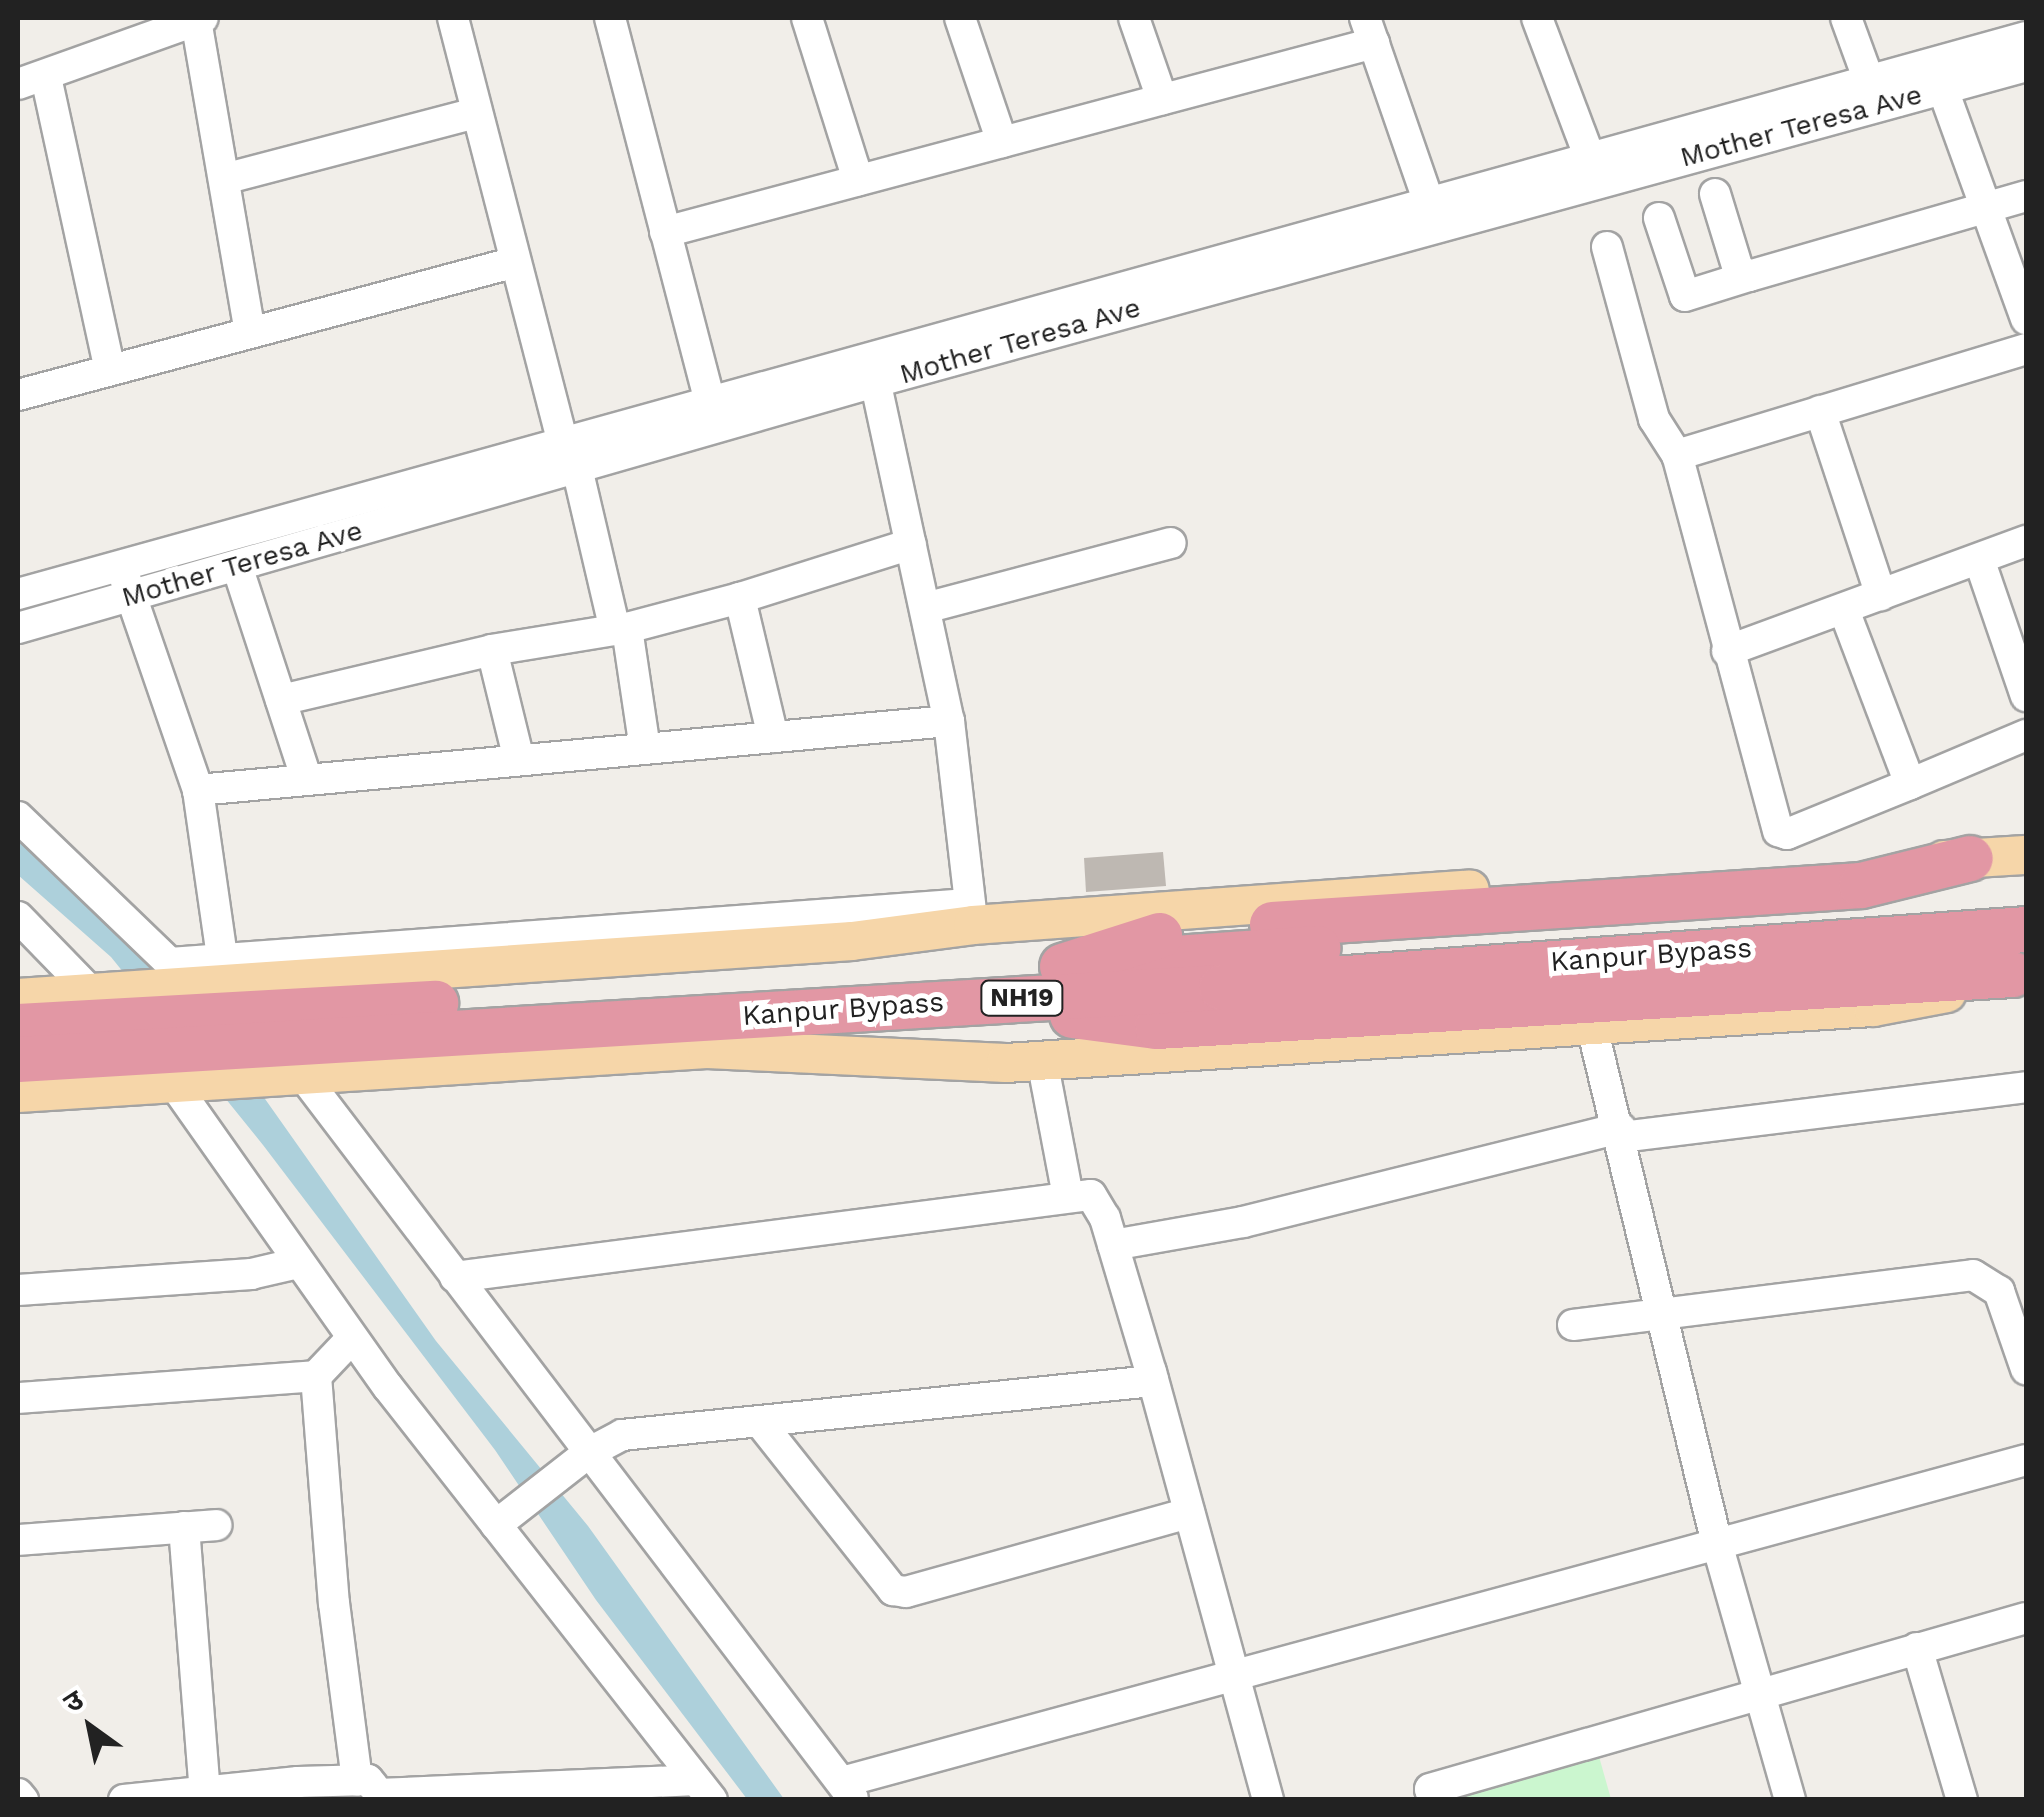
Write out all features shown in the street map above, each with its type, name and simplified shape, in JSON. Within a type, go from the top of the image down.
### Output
[{"type":"highway","points":[[1970,858],[1875,882],[1171,931],[1048,981],[1063,1013],[1158,1026],[2019,974]]},
{"type":"highway","name":"Kanpur Bypass","points":[[18,1059],[1048,981],[2026,899]]},
{"type":"highway","name":"Kanpur Bypass","points":[[18,1026],[1048,981],[2026,930]]},
{"type":"main road","points":[[18,998],[104,990],[180,977],[852,941],[971,914],[2026,855]]},
{"type":"main road","points":[[18,1092],[708,1049],[939,1062],[1042,1060],[1592,1028],[1874,1007],[2019,974]]},
{"type":"street","points":[[453,18],[512,263],[621,629],[645,749]]},
{"type":"street","points":[[807,18],[858,180]]},
{"type":"street","points":[[960,18],[1002,142]]},
{"type":"street","points":[[1134,18],[1162,99]]},
{"type":"street","points":[[1536,18],[1590,158]]},
{"type":"street","points":[[1846,18],[1869,81]]},
{"type":"street","points":[[110,370],[32,80],[200,19],[250,332]]},
{"type":"street","points":[[619,20],[665,232],[710,402]]},
{"type":"street","points":[[665,232],[1162,99],[1369,30],[1433,214],[1590,158],[1869,81],[1938,76],[2026,37]]},
{"type":"street","name":"Mother Teresa Ave","points":[[18,628],[237,566],[569,460],[873,370],[1938,76],[2026,66]]},
{"type":"street","points":[[1938,76],[2026,319]]},
{"type":"street","points":[[224,179],[476,114]]},
{"type":"street","points":[[1715,194],[1738,269],[1749,276]]},
{"type":"street","points":[[1659,218],[1685,296],[2026,196]]},
{"type":"street","points":[[1607,247],[1654,419],[1677,454],[1719,599],[1727,651],[1778,831],[1786,834],[2026,735]]},
{"type":"street","points":[[18,395],[512,263]]},
{"type":"street","points":[[1677,454],[2026,349]]},
{"type":"street","points":[[18,594],[569,460],[710,402],[873,370],[949,721],[971,914],[222,957],[180,977],[18,817]]},
{"type":"street","points":[[1820,411],[1881,595]]},
{"type":"street","points":[[1727,651],[2026,541]]},
{"type":"street","points":[[281,700],[492,650],[621,629],[740,598],[910,544]]},
{"type":"street","points":[[925,608],[1171,544]]},
{"type":"street","points":[[1978,559],[2026,694]]},
{"type":"street","points":[[121,566],[198,790],[222,957]]},
{"type":"street","points":[[237,566],[307,780]]},
{"type":"street","points":[[740,598],[772,738]]},
{"type":"street","points":[[1844,610],[1910,784]]},
{"type":"street","points":[[492,650],[519,760]]},
{"type":"street","points":[[198,790],[949,721]]},
{"type":"street","points":[[18,917],[104,990]]},
{"type":"street","points":[[1592,1028],[1716,1540],[1790,1800]]},
{"type":"street","points":[[1042,1060],[1068,1196]]},
{"type":"street","points":[[301,1073],[848,1791],[1232,1673],[1716,1540],[2026,1460]]},
{"type":"street","points":[[183,1083],[298,1263],[352,1338],[704,1790]]},
{"type":"street","points":[[1113,1245],[1243,1222],[1620,1132],[2026,1087]]},
{"type":"street","points":[[454,1277],[1068,1196],[1098,1200],[1153,1381],[1268,1800]]},
{"type":"street","points":[[18,1290],[252,1274],[298,1263]]},
{"type":"street","points":[[1573,1325],[1662,1310],[1974,1275],[1999,1291],[2026,1369]]},
{"type":"street","points":[[18,1398],[316,1376],[352,1338]]},
{"type":"street","points":[[316,1376],[334,1603],[371,1791]]},
{"type":"street","points":[[496,1525],[588,1453],[622,1435],[1153,1381]]},
{"type":"street","points":[[758,1420],[893,1590],[906,1592],[1189,1514]]},
{"type":"street","points":[[18,1540],[216,1525]]},
{"type":"street","points":[[184,1527],[204,1791]]},
{"type":"street","points":[[1432,1800],[1430,1789],[2026,1618]]},
{"type":"street","points":[[1918,1648],[1962,1800]]},
{"type":"street","points":[[124,1800],[204,1791],[704,1790]]},
{"type":"street","points":[[18,1794],[23,1800]]},
{"type":"green space","points":[[1598,1753],[1611,1799],[1447,1800]]},
{"type":"water","points":[[18,838],[152,958],[258,1089],[436,1341],[588,1526],[784,1799],[747,1799],[596,1600],[495,1450],[263,1145],[111,957],[18,875]]},
{"type":"building","points":[[1163,852],[1166,886],[1086,892],[1084,858]]}]
